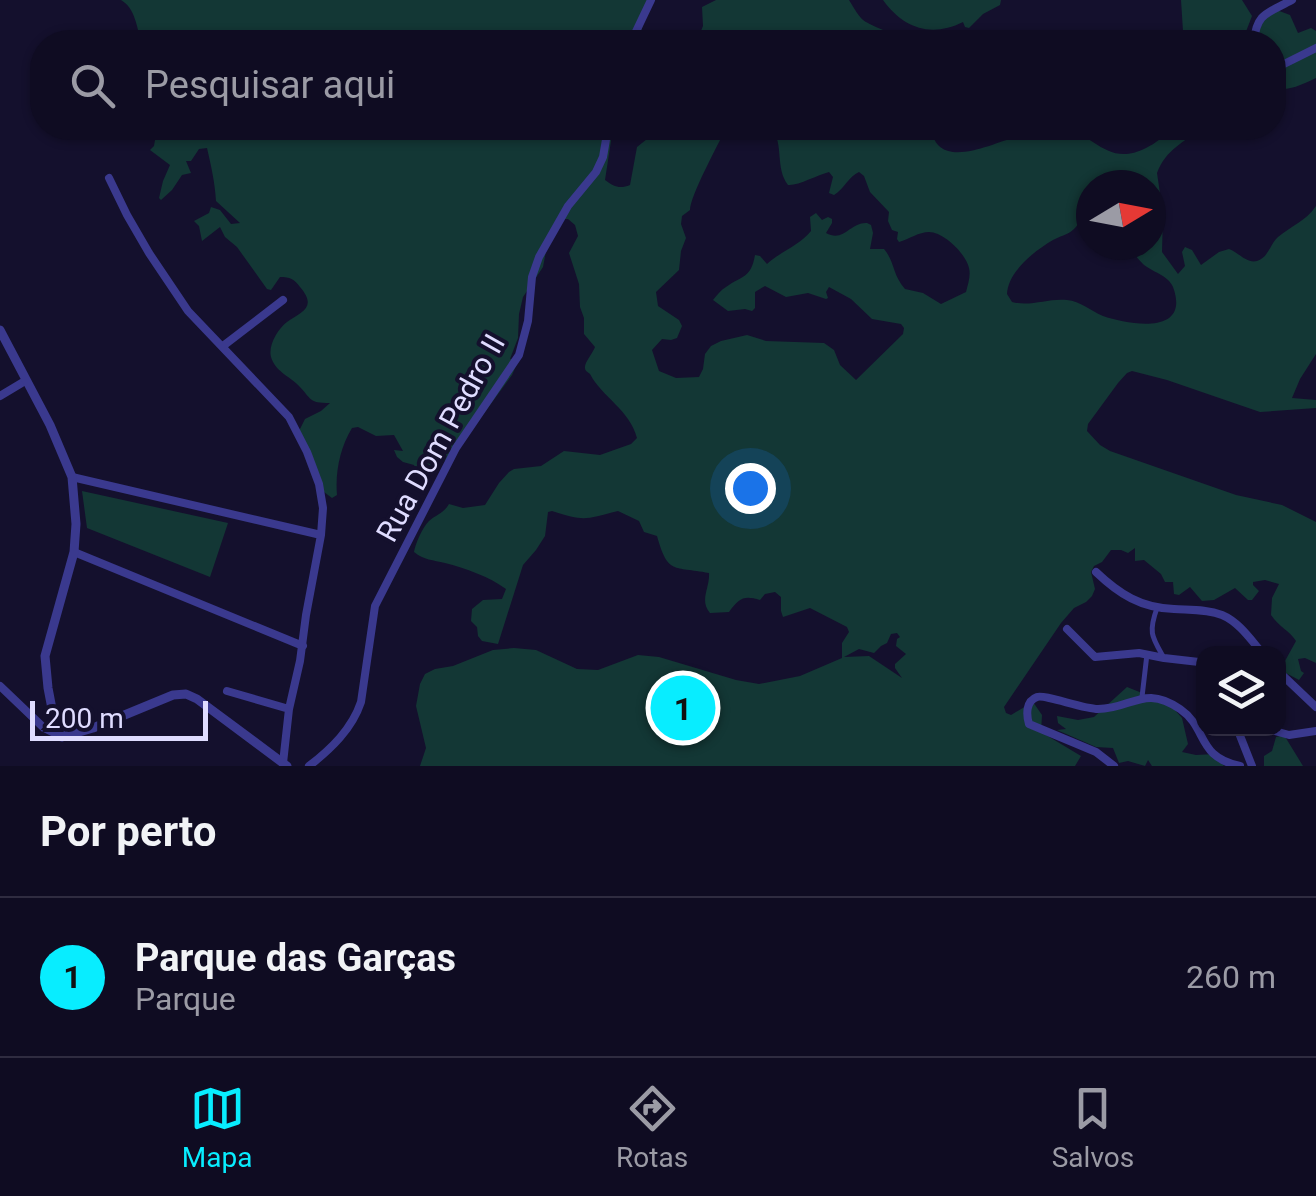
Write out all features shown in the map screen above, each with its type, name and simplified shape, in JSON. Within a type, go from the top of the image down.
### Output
[{"type":"street","points":[[637,30],[651,0]]},
{"type":"street","points":[[1255,30],[1260,18],[1292,0]]},
{"type":"street","points":[[1286,63],[1316,48]]},
{"type":"street","name":"Rua Dom Pedro II","points":[[309,766],[344,734],[358,711],[375,606],[456,448],[519,355],[539,257],[568,206],[596,172],[606,140]]},
{"type":"street","points":[[109,178],[127,216],[188,311],[289,417],[320,484],[321,535],[288,709],[285,765]]},
{"type":"street","points":[[224,346],[283,300]]},
{"type":"street","points":[[0,330],[72,477],[74,552],[46,656],[48,688],[62,737]]},
{"type":"street","points":[[0,396],[26,381]]},
{"type":"street","points":[[72,477],[321,535]]},
{"type":"street","points":[[74,552],[302,646]]},
{"type":"street","points":[[1096,572],[1124,596],[1147,606],[1194,609],[1224,616],[1256,646]]},
{"type":"street","points":[[1157,608],[1151,630],[1155,646],[1164,658]]},
{"type":"street","points":[[1067,630],[1096,657],[1129,653],[1196,662]]},
{"type":"street","points":[[1142,697],[1147,654]]},
{"type":"street","points":[[1286,679],[1316,707]]},
{"type":"street","points":[[0,686],[44,728],[62,737],[173,695],[186,694],[285,765]]},
{"type":"street","points":[[227,692],[288,709]]},
{"type":"street","points":[[1114,766],[1096,752],[1029,724],[1029,703],[1043,696],[1100,709],[1142,697],[1159,699],[1180,708],[1195,725],[1207,749],[1222,760],[1246,766],[1239,736]]},
{"type":"street","points":[[1286,734],[1316,731]]},
{"type":"green space","points":[[121,0],[650,0],[642,30],[138,30]]},
{"type":"green space","points":[[716,0],[849,0],[862,19],[883,30],[701,30],[702,7]]},
{"type":"green space","points":[[883,0],[1001,0],[1000,5],[969,28],[963,22],[929,29],[899,18]]},
{"type":"green space","points":[[1181,0],[1242,0],[1252,16],[1247,30],[1183,30]]},
{"type":"green space","points":[[1274,9],[1290,15],[1298,33],[1311,28],[1316,31],[1316,78],[1286,89],[1286,30],[1256,30]]},
{"type":"green space","points":[[155,140],[611,140],[605,180],[620,187],[630,185],[637,147],[646,140],[720,140],[690,210],[682,216],[686,238],[679,270],[656,292],[658,306],[682,326],[677,338],[662,339],[652,350],[659,371],[676,378],[699,377],[711,346],[747,335],[766,341],[824,343],[856,380],[903,334],[901,324],[872,319],[851,299],[829,287],[826,299],[808,293],[786,297],[765,286],[755,292],[752,311],[728,311],[713,300],[749,272],[755,255],[767,264],[801,240],[811,231],[810,217],[816,213],[822,220],[832,219],[826,233],[832,235],[838,236],[861,224],[871,225],[870,249],[884,249],[905,289],[923,293],[941,304],[966,292],[969,268],[954,245],[935,233],[922,233],[899,242],[898,232],[892,230],[888,221],[889,212],[870,192],[859,172],[834,195],[829,193],[833,177],[829,172],[788,185],[777,140],[935,140],[943,149],[966,152],[1007,140],[1089,140],[1121,154],[1133,153],[1157,140],[1186,140],[1158,170],[1076,170],[1076,226],[1023,263],[1007,294],[1012,302],[1019,303],[1072,301],[1127,322],[1166,320],[1176,303],[1173,287],[1139,260],[1166,258],[1178,274],[1185,266],[1185,247],[1192,250],[1201,265],[1229,249],[1257,261],[1278,237],[1316,206],[1316,354],[1292,398],[1316,400],[1316,408],[1260,412],[1132,371],[1118,383],[1087,431],[1110,451],[1236,495],[1282,505],[1316,522],[1316,663],[1298,659],[1304,673],[1299,680],[1286,673],[1286,659],[1296,641],[1271,615],[1272,598],[1279,584],[1253,582],[1259,591],[1252,600],[1235,588],[1214,600],[1202,601],[1190,587],[1174,594],[1173,582],[1165,582],[1144,560],[1135,561],[1135,548],[1128,553],[1111,550],[1091,572],[1095,589],[1092,596],[1061,623],[1004,707],[1011,715],[1033,702],[1042,715],[1041,732],[1081,756],[1075,766],[420,766],[426,748],[416,706],[425,674],[493,650],[536,650],[577,669],[598,670],[638,655],[659,657],[759,684],[800,676],[842,658],[842,643],[849,632],[847,627],[810,608],[783,617],[781,597],[775,592],[760,600],[742,599],[729,612],[710,613],[705,599],[709,573],[669,563],[657,536],[644,532],[639,521],[618,511],[585,518],[552,511],[548,512],[545,536],[523,565],[498,644],[482,641],[471,621],[472,609],[483,600],[502,599],[506,589],[477,573],[414,552],[426,524],[449,504],[463,508],[485,505],[514,469],[541,466],[564,451],[600,455],[637,438],[628,419],[585,369],[595,347],[584,334],[579,284],[569,253],[578,236],[575,225],[564,219],[546,251],[543,267],[523,297],[518,338],[510,359],[515,358],[512,375],[454,454],[438,465],[416,469],[397,457],[394,450],[403,451],[394,435],[376,436],[352,428],[339,460],[337,495],[332,498],[324,492],[298,433],[305,419],[330,403],[311,399],[279,370],[271,357],[277,333],[306,309],[308,300],[296,282],[286,277],[280,277],[271,290],[267,289],[220,227],[202,241],[194,221],[209,213],[211,207],[220,210],[231,224],[240,223],[216,201],[207,148],[199,149],[191,161],[186,161],[191,173],[182,175],[161,200],[170,165],[150,150]],"holes":[[[897,633],[896,646],[906,654],[895,664],[902,678],[869,656],[844,657],[859,649],[874,653],[887,643],[891,634]]]},
{"type":"green space","points":[[82,491],[228,523],[210,577],[87,528]]},
{"type":"green space","points":[[1127,687],[1162,701],[1182,718],[1188,744],[1182,752],[1215,754],[1224,766],[1152,766],[1148,760],[1145,766],[1128,761],[1119,763],[1113,748],[1096,747],[1057,730],[1066,729],[1058,723],[1057,716],[1078,720],[1094,717]]},
{"type":"green space","points":[[1285,736],[1303,766],[1264,766],[1264,756],[1272,751],[1276,737]]},
{"type":"place","name":"Parque das Garças","points":[[683,708]]}]
